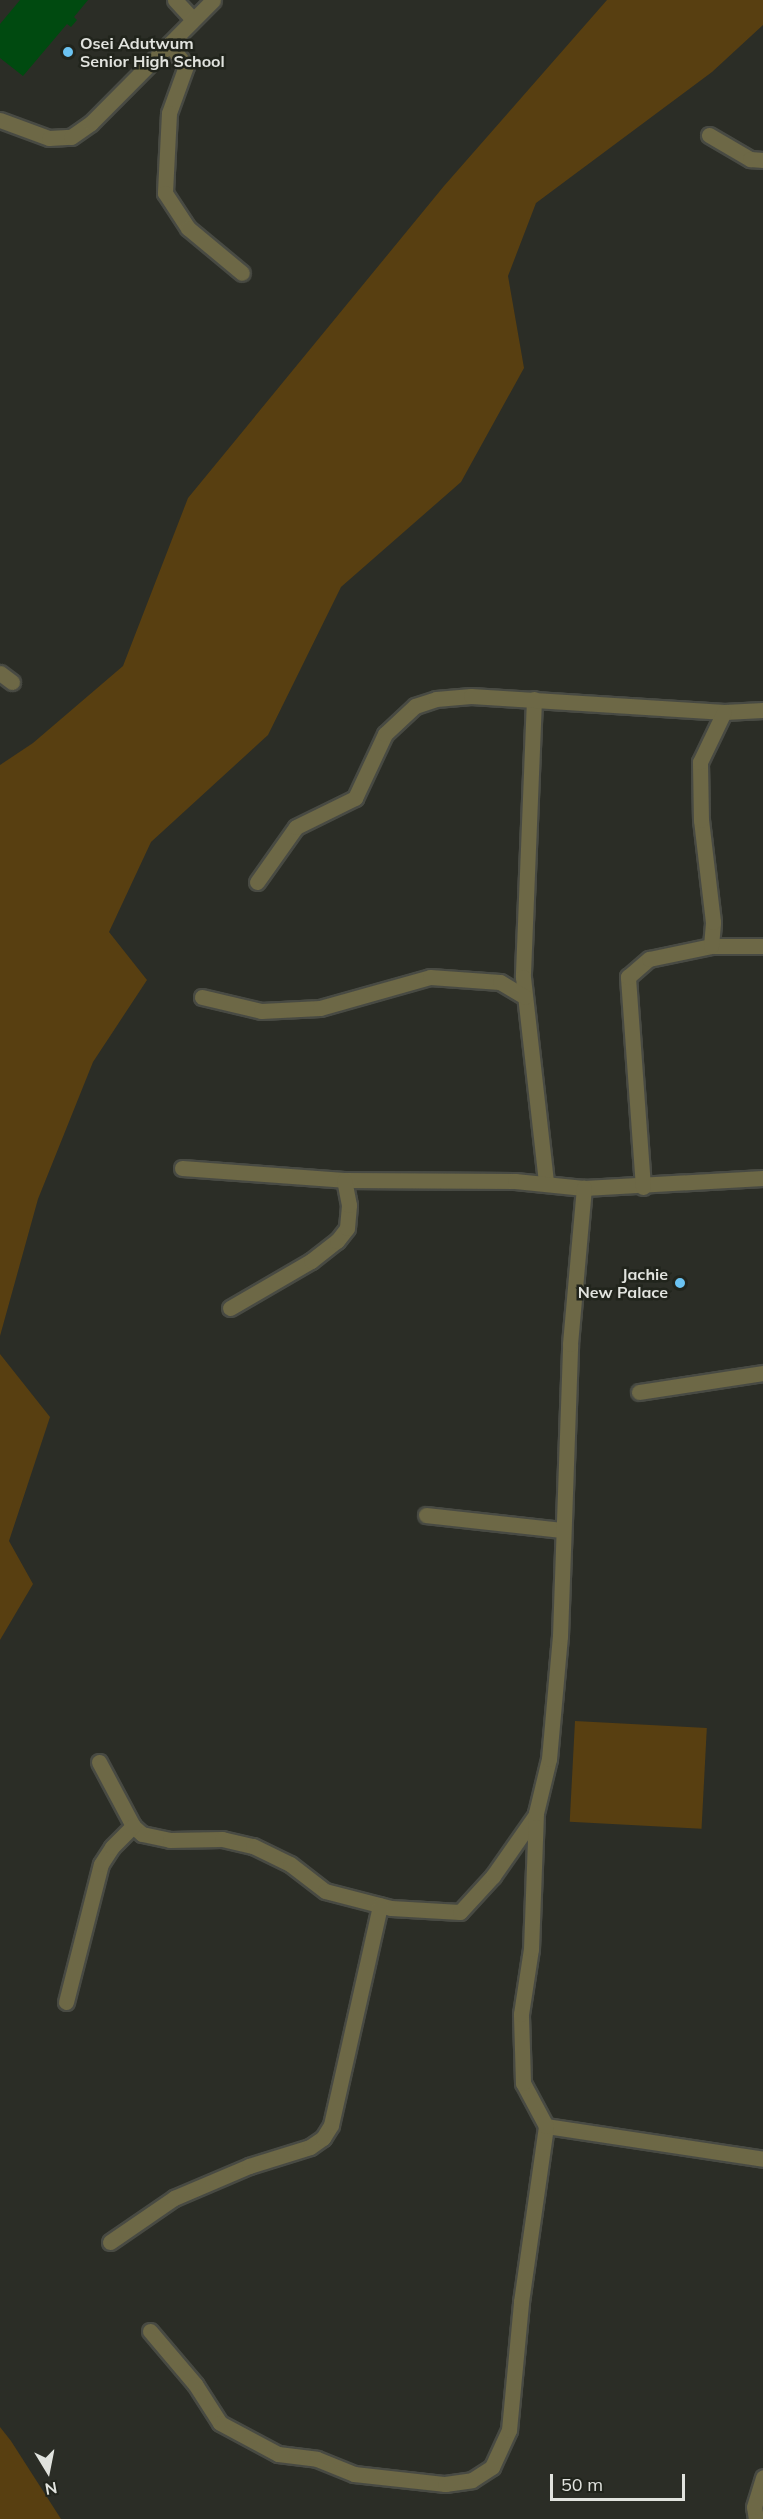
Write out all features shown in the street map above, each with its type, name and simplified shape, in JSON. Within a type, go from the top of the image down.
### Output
[{"type":"street","points":[[175,0],[193,19]]},
{"type":"street","points":[[0,120],[49,138],[71,137],[171,46],[193,19],[213,0]]},
{"type":"street","points":[[171,46],[186,66],[169,113],[165,192],[188,228],[242,273]]},
{"type":"street","points":[[709,135],[750,159],[763,160]]},
{"type":"street","points":[[257,882],[296,828],[355,798],[385,734],[415,706],[453,696],[724,712],[763,710]]},
{"type":"street","points":[[534,699],[523,908],[525,997],[546,1183]]},
{"type":"street","points":[[711,946],[713,922],[701,820],[700,762],[724,712]]},
{"type":"street","points":[[643,1187],[628,977],[649,959],[711,946],[763,945]]},
{"type":"street","points":[[202,997],[261,1011],[320,1008],[430,977],[500,982],[525,997]]},
{"type":"street","points":[[182,1168],[344,1180],[546,1183],[584,1188],[643,1187],[763,1178]]},
{"type":"street","points":[[230,1308],[312,1261],[337,1241],[348,1228],[349,1205],[344,1180]]},
{"type":"street","points":[[150,2331],[195,2384],[220,2423],[269,2452],[317,2459],[354,2474],[388,2480],[418,2479],[445,2484],[472,2480],[492,2467],[509,2430],[521,2302],[546,2126],[530,2100],[522,2069],[521,2014],[531,1949],[536,1813],[549,1760],[560,1636],[561,1530],[570,1344],[584,1188]]},
{"type":"street","points":[[639,1392],[763,1373]]},
{"type":"street","points":[[426,1515],[561,1530]]},
{"type":"street","points":[[99,1762],[133,1826],[142,1834],[170,1840],[222,1839],[254,1846],[290,1864],[325,1891],[380,1905],[451,1914],[460,1911],[494,1876],[536,1813]]},
{"type":"street","points":[[66,2002],[101,1864],[112,1847],[133,1826]]},
{"type":"street","points":[[110,2242],[174,2198],[249,2166],[310,2147],[323,2138],[331,2125],[380,1905]]},
{"type":"street","points":[[546,2126],[763,2159]]},
{"type":"street","points":[[756,2519],[754,2507],[763,2477]]},
{"type":"shaded area","points":[[607,0],[763,0],[763,25],[712,72],[536,203],[508,276],[524,368],[461,482],[341,587],[268,735],[151,842],[109,932],[147,980],[93,1062],[38,1199],[0,1336],[0,765],[33,743],[123,666],[188,498],[444,186]]},
{"type":"shaded area","points":[[0,1354],[50,1417],[9,1541],[33,1584],[0,1640]]},
{"type":"shaded area","points":[[575,1721],[707,1728],[702,1829],[570,1822]]},
{"type":"shaded area","points":[[0,2427],[11,2441],[61,2519],[0,2519]]},
{"type":"building","points":[[20,0],[88,0],[74,17],[77,20],[71,27],[67,24],[23,76],[0,58],[0,24]]},
{"type":"place","name":"Osei Adutwum Senior High School","points":[[68,52]]},
{"type":"place","name":"Jachie New Palace","points":[[680,1283]]}]
